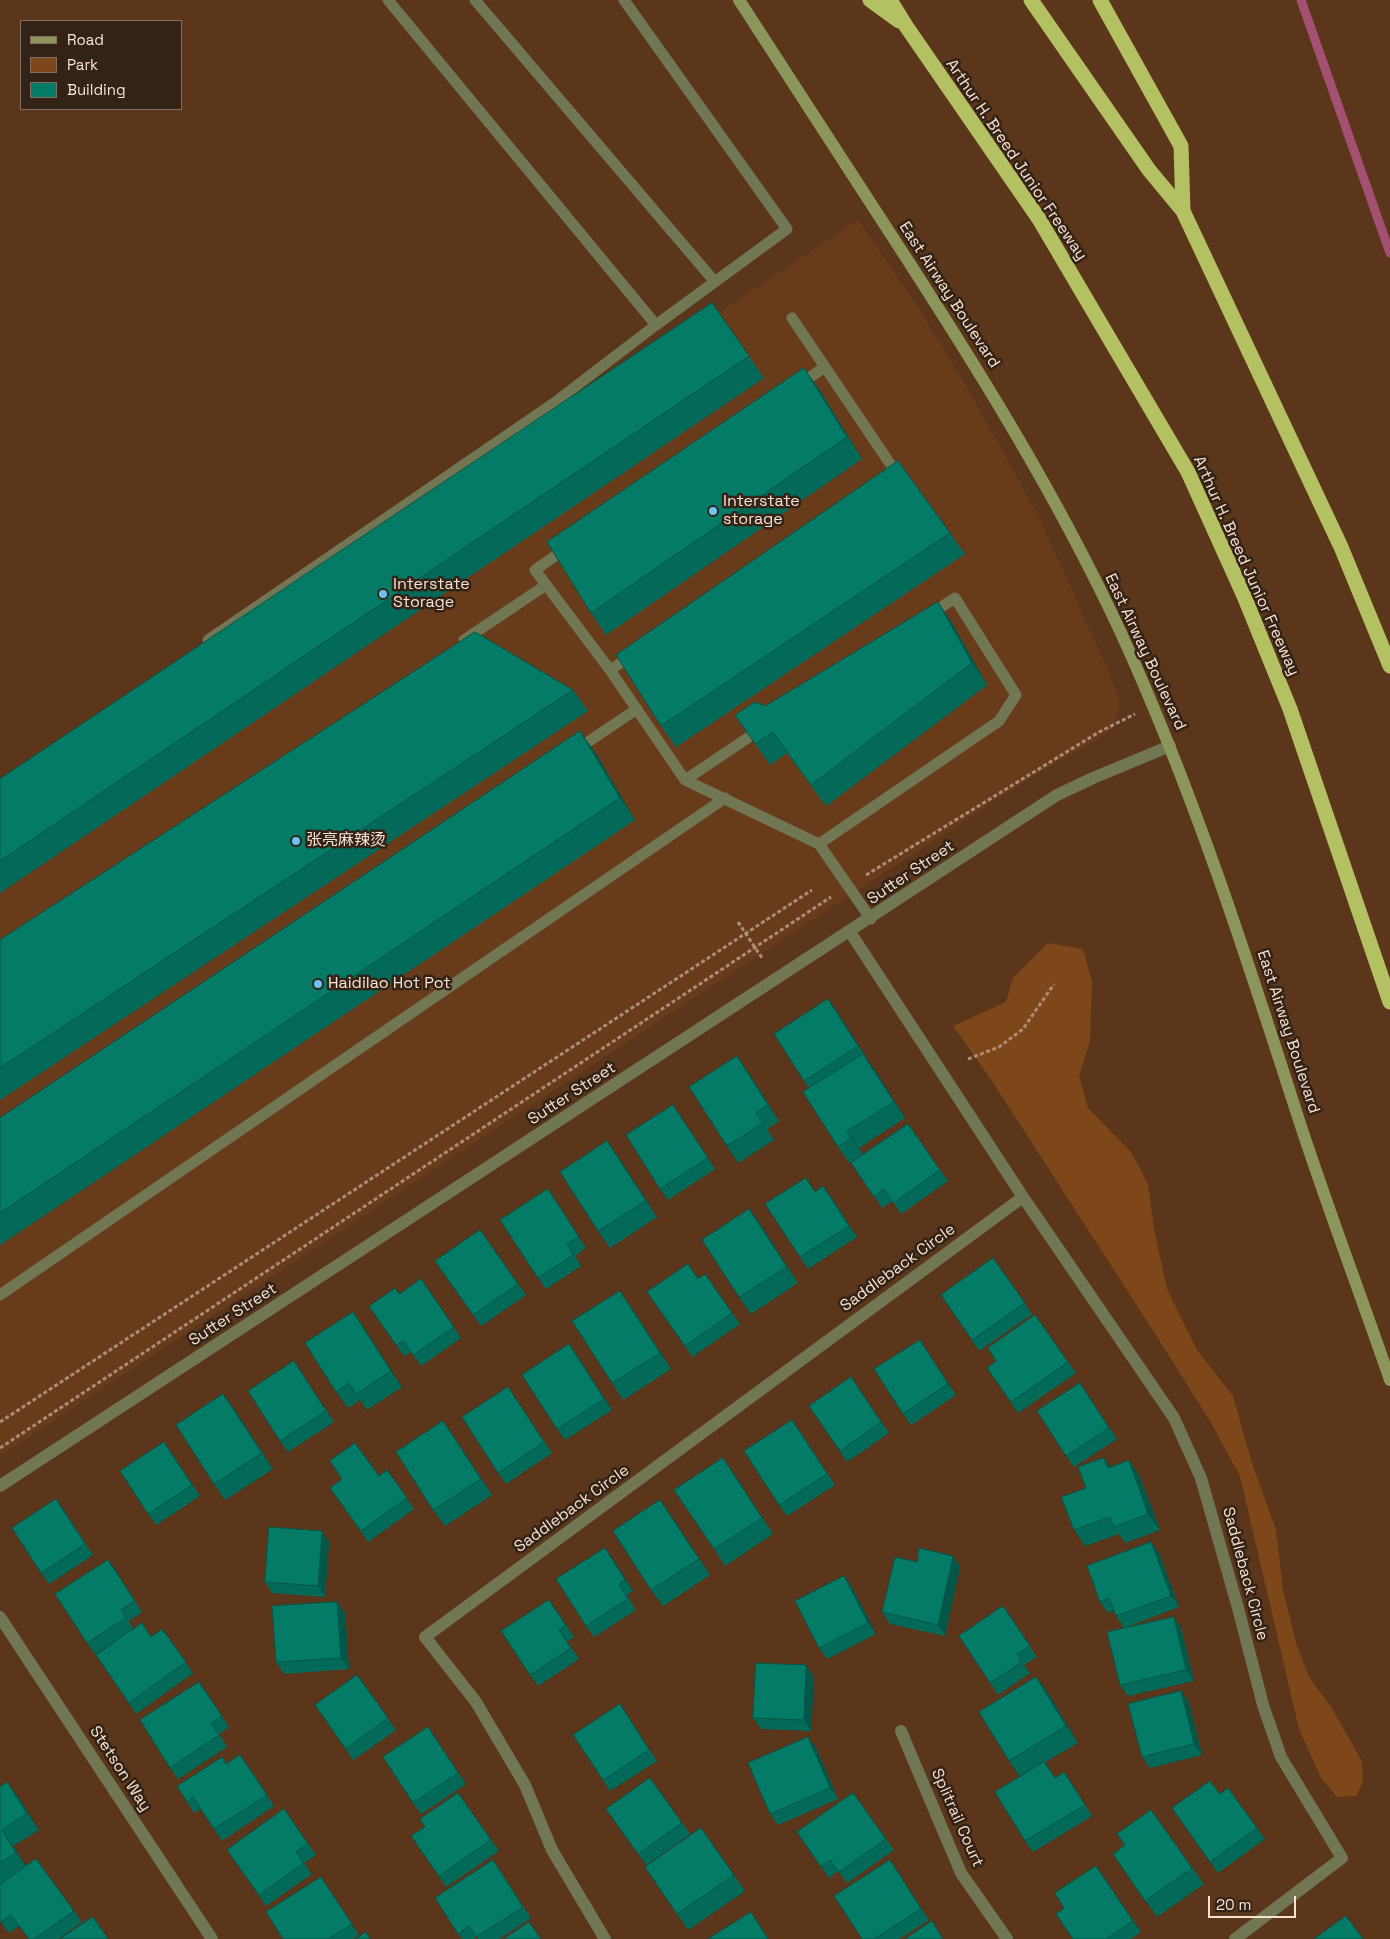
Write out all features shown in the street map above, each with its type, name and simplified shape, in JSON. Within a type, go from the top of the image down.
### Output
[{"type":"highway","points":[[870,0],[906,26]]},
{"type":"highway","name":"Arthur H. Breed Junior Freeway","points":[[890,0],[1039,219],[1188,472],[1244,596],[1290,708],[1390,1002]]},
{"type":"highway","points":[[1031,0],[1149,170],[1183,211],[1341,547],[1390,666]]},
{"type":"highway","points":[[1100,0],[1180,146],[1183,211]]},
{"type":"main road","name":"East Airway Boulevard","points":[[739,0],[960,341],[1016,433],[1070,530],[1121,633],[1170,746],[1226,898],[1297,1115],[1390,1380]]},
{"type":"street","name":"Sutter Street","points":[[0,1486],[871,919],[1057,795],[1170,746]]},
{"type":"street","name":"Saddleback Circle","points":[[850,932],[1023,1197],[1174,1418],[1201,1478],[1263,1705],[1281,1757],[1342,1858],[1236,1939]]},
{"type":"street","name":"Saddleback Circle","points":[[605,1939],[552,1850],[525,1785],[476,1702],[425,1637],[1023,1197]]},
{"type":"street","name":"Stetson Way","points":[[0,1617],[212,1939]]},
{"type":"street","name":"Splitrail Court","points":[[901,1730],[961,1873],[1008,1939]]},
{"type":"lane","points":[[388,0],[656,325]]},
{"type":"lane","points":[[476,0],[715,282]]},
{"type":"lane","points":[[196,649],[554,403],[787,229],[624,0]]},
{"type":"lane","points":[[792,318],[901,480],[893,485]]},
{"type":"lane","points":[[793,389],[825,367]]},
{"type":"lane","points":[[576,542],[535,570],[610,670],[685,780],[819,844],[871,919]]},
{"type":"lane","points":[[455,646],[546,585]]},
{"type":"lane","points":[[819,844],[1000,721],[1016,695],[955,598],[922,620]]},
{"type":"lane","points":[[610,670],[643,648]]},
{"type":"lane","points":[[562,759],[637,709]]},
{"type":"lane","points":[[685,780],[767,724]]},
{"type":"lane","points":[[0,1295],[725,798]]},
{"type":"path","points":[[0,1448],[848,886],[1099,732],[1152,706]]},
{"type":"path","points":[[0,1422],[812,890]]},
{"type":"path","points":[[738,922],[762,958]]},
{"type":"path","points":[[968,1059],[999,1047],[1023,1029],[1054,984]]},
{"type":"shaded area","points":[[858,220],[916,304],[967,387],[1040,519],[1119,699],[1118,714],[1111,730],[1033,776],[832,907],[0,1456],[0,795]]},
{"type":"green space","points":[[1048,943],[1083,949],[1092,982],[1090,1041],[1079,1076],[1088,1108],[1131,1152],[1148,1184],[1154,1229],[1167,1289],[1197,1350],[1233,1396],[1252,1463],[1276,1530],[1283,1590],[1297,1646],[1309,1677],[1331,1707],[1362,1761],[1363,1782],[1356,1796],[1337,1797],[1321,1778],[1299,1729],[1240,1476],[1210,1421],[1154,1332],[990,1078],[953,1026],[1006,1002],[1013,978]]},
{"type":"building","points":[[712,303],[749,356],[0,861],[0,779]]},
{"type":"building","name":"Interstate storage","points":[[804,368],[847,437],[591,613],[547,542]]},
{"type":"building","name":"Interstate Storage","points":[[898,461],[950,533],[661,726],[616,655]]},
{"type":"building","points":[[938,602],[972,663],[811,785],[773,732],[755,744],[735,715],[755,702],[765,706]]},
{"type":"building","name":"张亮麻辣烫","points":[[475,632],[573,690],[0,1068],[0,940]]},
{"type":"building","name":"Haidilao Hot Pot","points":[[580,731],[620,798],[0,1213],[0,1118]]},
{"type":"building","points":[[828,999],[858,1046],[804,1081],[774,1034]]},
{"type":"building","points":[[863,1054],[894,1102],[847,1131],[851,1138],[838,1147],[803,1092]]},
{"type":"building","points":[[737,1056],[768,1105],[756,1113],[763,1123],[727,1146],[689,1087]]},
{"type":"building","points":[[673,1105],[708,1158],[660,1189],[626,1135]]},
{"type":"building","points":[[908,1124],[940,1170],[893,1203],[884,1189],[874,1197],[851,1163]]},
{"type":"building","points":[[607,1141],[646,1201],[598,1231],[560,1172]]},
{"type":"building","points":[[806,1178],[815,1192],[823,1186],[849,1226],[800,1257],[765,1204]]},
{"type":"building","points":[[548,1189],[579,1237],[567,1244],[573,1255],[538,1278],[500,1220]]},
{"type":"building","points":[[749,1209],[787,1267],[739,1297],[702,1240]]},
{"type":"building","points":[[480,1230],[518,1284],[473,1315],[435,1261]]},
{"type":"building","points":[[993,1258],[1025,1303],[972,1340],[941,1295]]},
{"type":"building","points":[[688,1264],[698,1279],[705,1274],[732,1313],[685,1346],[647,1292]]},
{"type":"building","points":[[421,1279],[454,1327],[413,1355],[403,1341],[396,1345],[369,1306],[395,1288],[399,1294]]},
{"type":"building","points":[[620,1291],[660,1353],[612,1383],[572,1321]]},
{"type":"building","points":[[353,1312],[391,1371],[356,1394],[349,1383],[336,1392],[305,1343]]},
{"type":"building","points":[[1035,1315],[1068,1362],[1011,1402],[987,1368],[996,1361],[988,1348]]},
{"type":"building","points":[[920,1340],[948,1384],[903,1414],[874,1369]]},
{"type":"building","points":[[569,1344],[604,1399],[557,1429],[522,1375]]},
{"type":"building","points":[[294,1361],[326,1411],[280,1441],[248,1391]]},
{"type":"building","points":[[851,1377],[881,1422],[840,1451],[809,1406]]},
{"type":"building","points":[[1080,1383],[1109,1428],[1066,1456],[1037,1411]]},
{"type":"building","points":[[508,1387],[544,1442],[498,1473],[462,1417]]},
{"type":"building","points":[[223,1394],[262,1453],[214,1484],[176,1425]]},
{"type":"building","points":[[792,1420],[827,1474],[779,1505],[744,1451]]},
{"type":"building","points":[[443,1421],[481,1479],[433,1510],[396,1452]]},
{"type":"building","points":[[164,1442],[192,1485],[148,1514],[120,1471]]},
{"type":"building","points":[[355,1443],[379,1476],[387,1470],[407,1498],[361,1531],[330,1488],[342,1479],[330,1461]]},
{"type":"building","points":[[723,1458],[762,1518],[714,1549],[674,1490]]},
{"type":"building","points":[[1104,1458],[1108,1468],[1129,1460],[1148,1514],[1114,1527],[1110,1517],[1074,1530],[1061,1497],[1086,1488],[1078,1467]]},
{"type":"building","points":[[56,1499],[85,1544],[41,1573],[12,1528]]},
{"type":"building","points":[[660,1500],[699,1559],[651,1590],[613,1531]]},
{"type":"building","points":[[269,1527],[322,1531],[318,1586],[265,1582]]},
{"type":"building","points":[[1151,1542],[1171,1596],[1116,1616],[1109,1598],[1100,1602],[1087,1566]]},
{"type":"building","points":[[605,1548],[625,1580],[619,1584],[628,1599],[586,1626],[556,1579]]},
{"type":"building","points":[[919,1548],[953,1556],[938,1625],[882,1612],[895,1557],[917,1562]]},
{"type":"building","points":[[108,1560],[135,1601],[121,1610],[126,1618],[87,1643],[55,1594]]},
{"type":"building","points":[[844,1576],[868,1623],[819,1648],[795,1601]]},
{"type":"building","points":[[549,1600],[566,1626],[559,1630],[571,1648],[530,1675],[501,1631]]},
{"type":"building","points":[[337,1602],[341,1658],[276,1662],[272,1606]]},
{"type":"building","points":[[1003,1606],[1030,1646],[1017,1654],[1022,1662],[990,1683],[959,1636]]},
{"type":"building","points":[[1174,1617],[1186,1670],[1120,1685],[1107,1632]]},
{"type":"building","points":[[142,1623],[151,1637],[162,1629],[186,1662],[129,1703],[96,1655]]},
{"type":"building","points":[[756,1663],[806,1665],[804,1720],[753,1718]]},
{"type":"building","points":[[357,1675],[388,1718],[346,1749],[315,1705]]},
{"type":"building","points":[[1036,1677],[1066,1726],[1009,1761],[979,1712]]},
{"type":"building","points":[[199,1682],[222,1716],[211,1723],[219,1735],[170,1768],[140,1720]]},
{"type":"building","points":[[1181,1691],[1194,1744],[1142,1757],[1128,1704]]},
{"type":"building","points":[[620,1704],[649,1750],[603,1780],[573,1735]]},
{"type":"building","points":[[428,1727],[458,1773],[413,1803],[383,1757]]},
{"type":"building","points":[[808,1737],[830,1788],[770,1814],[748,1763]]},
{"type":"building","points":[[240,1755],[267,1795],[214,1829],[193,1797],[187,1802],[177,1786],[222,1757],[226,1764]]},
{"type":"building","points":[[1044,1762],[1055,1778],[1064,1772],[1085,1805],[1025,1841],[995,1792]]},
{"type":"building","points":[[650,1778],[682,1823],[638,1854],[606,1809]]},
{"type":"building","points":[[1210,1781],[1220,1794],[1228,1788],[1257,1828],[1210,1862],[1172,1808]]},
{"type":"building","points":[[7,1782],[27,1813],[2,1830],[16,1853],[0,1863],[0,1787]]},
{"type":"building","points":[[458,1793],[491,1840],[439,1876],[411,1836],[425,1827],[420,1819]]},
{"type":"building","points":[[853,1793],[886,1839],[839,1872],[830,1860],[821,1867],[797,1832]]},
{"type":"building","points":[[284,1809],[308,1844],[296,1852],[304,1863],[259,1895],[227,1850]]},
{"type":"building","points":[[1151,1810],[1192,1868],[1145,1901],[1113,1854],[1125,1845],[1117,1834]]},
{"type":"building","points":[[701,1828],[734,1875],[677,1914],[645,1867]]},
{"type":"building","points":[[36,1859],[74,1911],[34,1939],[29,1939],[11,1915],[0,1921],[0,1885]]},
{"type":"building","points":[[493,1860],[523,1907],[476,1937],[469,1926],[458,1934],[435,1898]]},
{"type":"building","points":[[890,1860],[921,1909],[874,1939],[862,1939],[834,1896]]},
{"type":"building","points":[[1096,1866],[1133,1921],[1106,1939],[1073,1939],[1056,1914],[1064,1908],[1055,1893]]},
{"type":"building","points":[[321,1877],[352,1924],[328,1939],[283,1939],[266,1912]]},
{"type":"building","points":[[751,1912],[768,1939],[708,1939]]},
{"type":"building","points":[[1346,1916],[1363,1939],[1314,1939]]},
{"type":"building","points":[[93,1917],[108,1939],[60,1939]]},
{"type":"building","points":[[932,1921],[943,1939],[905,1939]]},
{"type":"building","points":[[529,1922],[541,1939],[504,1939]]},
{"type":"building","points":[[366,1932],[370,1939],[356,1939]]},
{"type":"waterway","points":[[1301,0],[1390,253]]},
{"type":"place","name":"Interstate storage","points":[[713,511]]},
{"type":"place","name":"Interstate Storage","points":[[383,594]]},
{"type":"place","name":"张亮麻辣烫","points":[[296,841]]},
{"type":"place","name":"Haidilao Hot Pot","points":[[318,984]]}]
